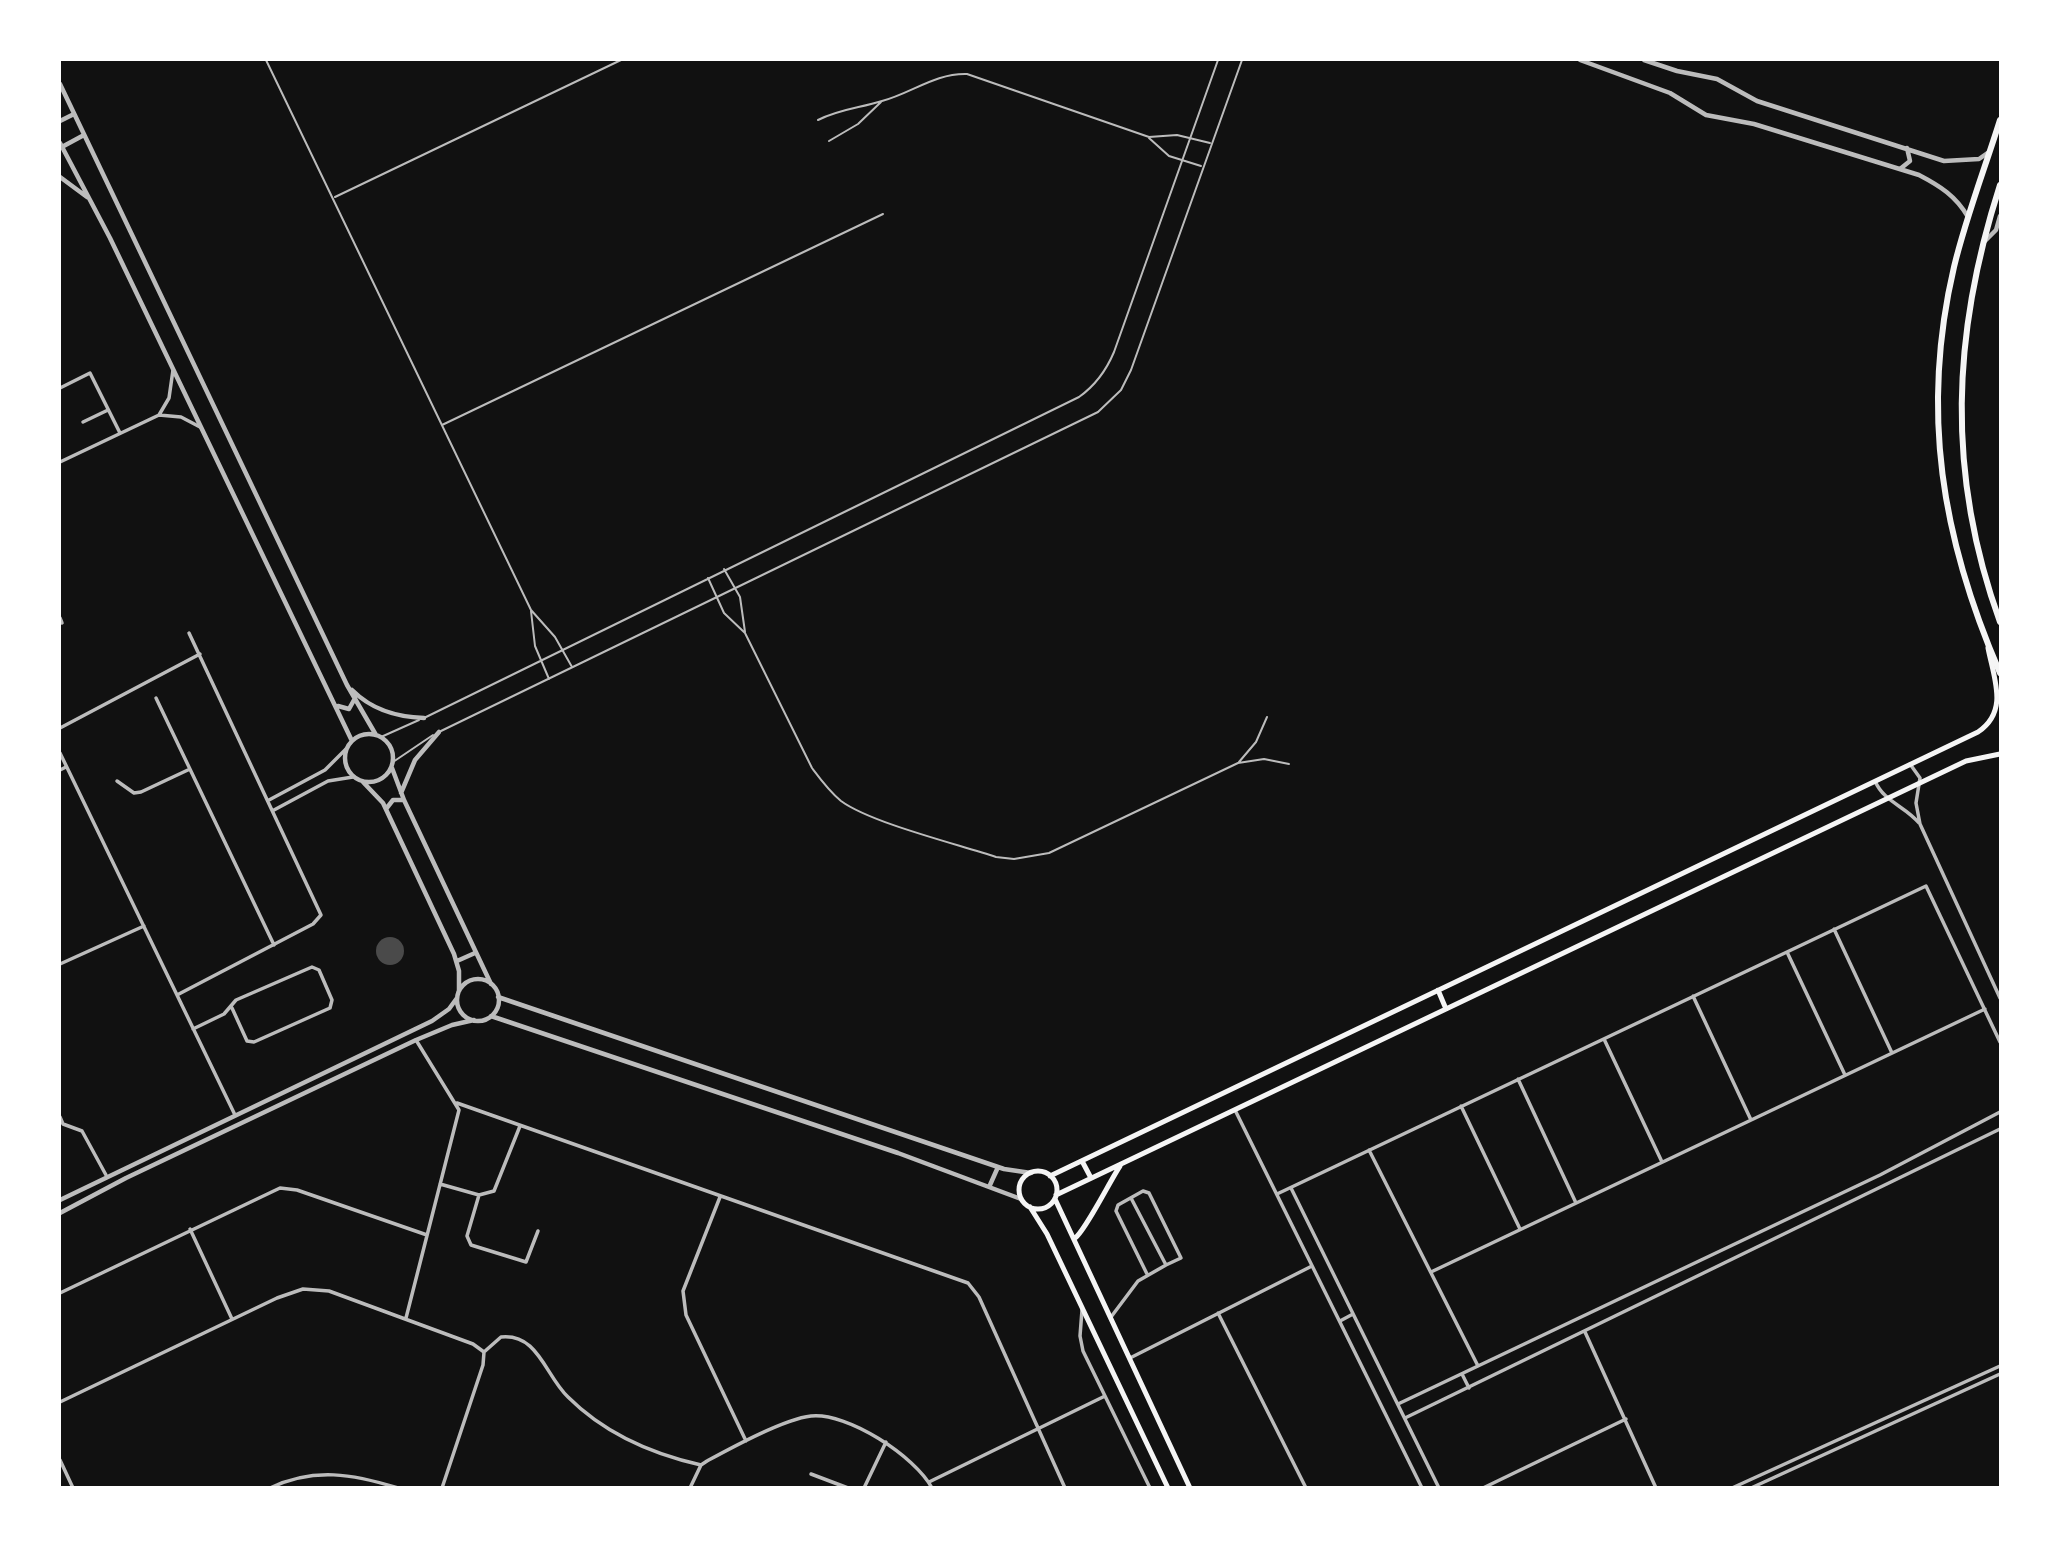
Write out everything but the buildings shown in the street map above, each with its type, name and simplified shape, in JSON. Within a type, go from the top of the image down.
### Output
[{"type":"main road","points":[[2000,120],[1955,265],[1943,323],[1937,396],[1939,456],[1955,551],[2000,673]]},
{"type":"main road","points":[[2000,185],[1983,242],[1967,315],[1962,361],[1961,443],[1967,501],[1977,547],[2000,622]]},
{"type":"main road","points":[[1050,1176],[1978,732],[1992,720],[1998,696],[1987,642]]},
{"type":"main road","points":[[1030,1207],[1044,1208],[1056,1197],[1091,1178],[1921,782],[1966,761],[2000,754]]},
{"type":"main road","points":[[1438,990],[1446,1009]]},
{"type":"main road","points":[[1083,1161],[1091,1178]]},
{"type":"main road","points":[[1074,1239],[1083,1231],[1101,1194],[1122,1164]]},
{"type":"main road","points":[[1168,1488],[1047,1234],[1030,1207],[1021,1199],[1019,1187],[1031,1173],[1041,1171],[1050,1176],[1056,1185],[1056,1197],[1074,1239],[1190,1488]]},
{"type":"street","points":[[1580,60],[1670,93],[1706,115],[1755,124],[1899,169],[1942,187],[1959,201],[1968,219]]},
{"type":"street","points":[[1644,60],[1677,71],[1717,79],[1757,101],[1944,162],[1962,163],[1979,159],[1990,152]]},
{"type":"street","points":[[60,83],[347,685],[379,736],[390,745],[402,797],[498,997],[998,1167],[1031,1173]]},
{"type":"street","points":[[60,121],[74,114]]},
{"type":"street","points":[[84,135],[60,146],[91,201],[173,368],[338,706],[352,741]]},
{"type":"street","points":[[1899,169],[1910,161],[1907,148]]},
{"type":"street","points":[[60,177],[91,201]]},
{"type":"street","points":[[1983,242],[1996,230],[2000,216]]},
{"type":"street","points":[[159,415],[172,388],[173,368]]},
{"type":"street","points":[[60,387],[90,373],[120,433]]},
{"type":"street","points":[[83,422],[108,410]]},
{"type":"street","points":[[60,462],[159,415],[181,417],[202,428]]},
{"type":"street","points":[[60,618],[62,624]]},
{"type":"street","points":[[177,995],[313,924],[319,919],[321,911],[189,633]]},
{"type":"street","points":[[60,728],[200,654]]},
{"type":"street","points":[[347,685],[374,707],[390,714],[424,718]]},
{"type":"street","points":[[156,698],[274,945]]},
{"type":"street","points":[[338,706],[349,709],[354,698]]},
{"type":"street","points":[[402,797],[415,761],[439,732]]},
{"type":"street","points":[[269,800],[325,770],[361,735],[379,736]]},
{"type":"street","points":[[60,1200],[106,1175],[441,1016],[457,999],[457,961],[378,795],[353,777],[346,767],[346,749]]},
{"type":"street","points":[[60,753],[235,1115]]},
{"type":"street","points":[[1910,764],[1919,774],[1921,782],[1916,803],[1920,824],[2000,998]]},
{"type":"street","points":[[363,782],[383,778],[393,765]]},
{"type":"street","points":[[60,770],[66,767]]},
{"type":"street","points":[[117,781],[134,793],[141,792],[190,769]]},
{"type":"street","points":[[274,810],[328,781],[353,777]]},
{"type":"street","points":[[1875,780],[1887,799],[1909,812],[1920,824]]},
{"type":"street","points":[[386,809],[393,800],[402,797]]},
{"type":"street","points":[[1277,1194],[1926,886],[2000,1042]]},
{"type":"street","points":[[60,964],[144,926]]},
{"type":"street","points":[[1834,929],[1892,1053]]},
{"type":"street","points":[[1787,952],[1845,1075]]},
{"type":"street","points":[[457,961],[475,953]]},
{"type":"street","points":[[193,1029],[232,1008],[236,1000],[312,967],[319,970],[332,1000],[330,1008],[254,1042],[247,1041],[232,1008]]},
{"type":"street","points":[[459,991],[463,985],[477,979],[491,984]]},
{"type":"street","points":[[1693,996],[1751,1120]]},
{"type":"street","points":[[491,1016],[498,997]]},
{"type":"street","points":[[457,999],[461,1013],[474,1020]]},
{"type":"street","points":[[1431,1272],[1985,1009]]},
{"type":"street","points":[[441,1016],[445,1028]]},
{"type":"street","points":[[60,1213],[126,1178],[416,1040],[445,1028],[491,1016],[989,1185],[1021,1199]]},
{"type":"street","points":[[1604,1039],[1662,1162]]},
{"type":"street","points":[[406,1318],[458,1116],[457,1103],[416,1040]]},
{"type":"street","points":[[1518,1079],[1576,1203]]},
{"type":"street","points":[[457,1103],[971,1285],[979,1297],[1065,1488]]},
{"type":"street","points":[[1461,1106],[1520,1229]]},
{"type":"street","points":[[1235,1110],[1422,1488]]},
{"type":"street","points":[[1398,1405],[1808,1209],[2000,1112]]},
{"type":"street","points":[[60,1117],[63,1125],[86,1135],[106,1175]]},
{"type":"street","points":[[440,1184],[479,1195],[490,1194],[498,1187],[520,1125]]},
{"type":"street","points":[[1405,1418],[2000,1129]]},
{"type":"street","points":[[1369,1150],[1478,1366]]},
{"type":"street","points":[[989,1185],[998,1167]]},
{"type":"street","points":[[1291,1187],[1439,1488]]},
{"type":"street","points":[[60,1293],[272,1190],[289,1188],[427,1234]]},
{"type":"street","points":[[1111,1317],[1138,1281],[1181,1258],[1149,1192],[1143,1191],[1118,1205],[1116,1210],[1147,1275]]},
{"type":"street","points":[[479,1195],[467,1236],[471,1245],[526,1262],[538,1231]]},
{"type":"street","points":[[720,1197],[683,1291],[683,1307],[746,1441]]},
{"type":"street","points":[[1131,1198],[1166,1265]]},
{"type":"street","points":[[1808,1209],[1814,1220]]},
{"type":"street","points":[[190,1229],[232,1320]]},
{"type":"street","points":[[1130,1357],[1312,1266]]},
{"type":"street","points":[[60,1402],[293,1292],[316,1288],[406,1318],[479,1347],[484,1352]]},
{"type":"street","points":[[1083,1308],[1081,1343],[1150,1488]]},
{"type":"street","points":[[1218,1313],[1306,1488]]},
{"type":"street","points":[[1339,1321],[1353,1314]]},
{"type":"street","points":[[1585,1332],[1656,1488]]},
{"type":"street","points":[[442,1488],[483,1365],[484,1352],[501,1337],[524,1339],[533,1346],[557,1385],[595,1420],[654,1452],[701,1465]]},
{"type":"street","points":[[1732,1488],[2000,1366]]},
{"type":"street","points":[[1986,1372],[1989,1380]]},
{"type":"street","points":[[1462,1374],[1469,1388]]},
{"type":"street","points":[[1751,1488],[2000,1374]]},
{"type":"street","points":[[929,1482],[1105,1396]]},
{"type":"street","points":[[690,1488],[701,1465],[746,1441],[813,1416],[830,1417],[886,1442],[915,1463],[932,1488]]},
{"type":"street","points":[[1483,1488],[1626,1419]]},
{"type":"street","points":[[864,1488],[886,1442]]},
{"type":"street","points":[[60,1460],[73,1488]]},
{"type":"street","points":[[270,1488],[302,1476],[341,1473],[398,1488]]},
{"type":"street","points":[[811,1474],[848,1488]]},
{"type":"lane","points":[[266,60],[531,610],[564,650],[572,668]]},
{"type":"lane","points":[[333,198],[621,60]]},
{"type":"lane","points":[[379,736],[424,718],[564,650],[707,577],[1068,403],[1091,388],[1111,359],[1219,60]]},
{"type":"lane","points":[[393,765],[439,732],[1082,421],[1112,401],[1131,370],[1242,60]]},
{"type":"lane","points":[[818,120],[849,107],[881,102],[944,76],[967,75],[1149,137],[1191,137],[1212,143]]},
{"type":"lane","points":[[829,141],[858,124],[881,102]]},
{"type":"lane","points":[[1149,137],[1169,156],[1203,167]]},
{"type":"lane","points":[[442,425],[883,214]]},
{"type":"lane","points":[[724,569],[737,588],[743,606],[744,633]]},
{"type":"lane","points":[[707,577],[715,598],[730,620],[744,633],[812,768],[842,802],[863,813],[996,857],[1023,858],[1049,853],[1238,763],[1264,759],[1289,764]]},
{"type":"lane","points":[[531,610],[532,635],[550,679]]},
{"type":"lane","points":[[1238,763],[1256,742],[1267,717]]}]
